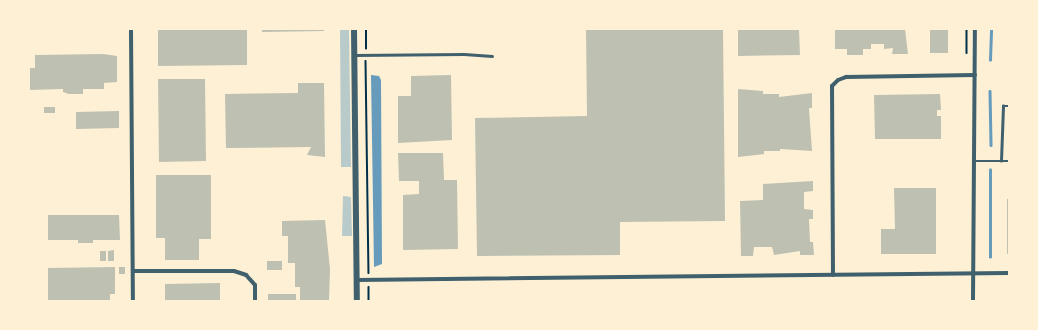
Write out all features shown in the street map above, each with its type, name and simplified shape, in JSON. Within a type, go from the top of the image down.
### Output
[{"type":"street","points":[[131,29],[133,301]]},
{"type":"street","points":[[354,29],[357,301]]},
{"type":"street","points":[[973,301],[975,29]]},
{"type":"street","points":[[833,275],[832,86],[838,80],[846,77],[975,75]]},
{"type":"street","points":[[133,271],[234,271],[246,275],[255,285],[255,301]]},
{"type":"street","points":[[357,280],[1009,273]]},
{"type":"lane","points":[[354,55],[464,54],[492,56]]},
{"type":"lane","points":[[1001,161],[1003,106],[1009,106]]},
{"type":"lane","points":[[974,161],[1009,161]]},
{"type":"path","points":[[366,29],[369,301]]},
{"type":"path","points":[[967,29],[968,60]]},
{"type":"shaded area","points":[[340,29],[349,29],[351,167],[341,167]]},
{"type":"shaded area","points":[[343,196],[351,197],[352,236],[342,236]]},
{"type":"water","points":[[371,75],[379,76],[381,80],[382,264],[374,267]]},
{"type":"building","points":[[158,29],[247,29],[247,65],[158,66]]},
{"type":"building","points":[[262,29],[324,29],[324,31],[262,32]]},
{"type":"building","points":[[586,29],[723,29],[725,221],[620,222],[620,255],[477,256],[475,118],[587,116]]},
{"type":"building","points":[[738,29],[799,29],[800,55],[738,56]]},
{"type":"building","points":[[835,29],[905,29],[908,54],[892,54],[893,48],[884,49],[884,44],[871,44],[871,49],[863,49],[863,55],[847,55],[847,49],[835,49]]},
{"type":"building","points":[[930,29],[948,29],[948,53],[930,53]]},
{"type":"building","points":[[103,54],[117,56],[117,82],[104,83],[104,89],[83,89],[83,94],[69,94],[63,92],[63,89],[29,90],[29,68],[35,68],[35,55]]},
{"type":"building","points":[[451,75],[452,140],[398,143],[398,96],[411,96],[411,76]]},
{"type":"building","points":[[158,79],[205,79],[206,161],[159,162]]},
{"type":"building","points":[[298,83],[324,83],[325,157],[307,155],[311,147],[226,148],[225,94],[298,93]]},
{"type":"building","points":[[738,89],[763,91],[763,94],[779,94],[779,97],[812,93],[812,108],[809,108],[812,151],[780,149],[780,151],[764,151],[764,154],[738,157]]},
{"type":"building","points":[[940,94],[941,110],[937,110],[937,116],[941,116],[941,139],[875,139],[874,95]]},
{"type":"building","points":[[44,107],[55,107],[55,113],[44,113]]},
{"type":"building","points":[[119,111],[119,128],[76,129],[76,112]]},
{"type":"building","points":[[398,153],[443,153],[444,180],[457,180],[458,249],[403,250],[403,195],[419,194],[419,181],[399,181]]},
{"type":"building","points":[[156,175],[211,175],[211,239],[199,239],[199,260],[165,260],[165,238],[156,238]]},
{"type":"building","points":[[813,181],[813,191],[804,192],[804,209],[813,210],[813,219],[809,219],[810,242],[813,242],[814,255],[800,255],[800,251],[774,255],[772,247],[754,247],[753,256],[741,256],[740,201],[763,200],[763,184]]},
{"type":"building","points":[[894,188],[936,188],[936,254],[881,254],[881,229],[895,229]]},
{"type":"building","points":[[1007,199],[1009,199],[1009,253],[1007,254]]},
{"type":"building","points":[[48,215],[119,215],[120,240],[93,240],[93,243],[78,243],[78,240],[48,240]]},
{"type":"building","points":[[325,220],[330,269],[329,301],[300,301],[300,287],[295,287],[295,263],[288,263],[288,236],[282,236],[282,221]]},
{"type":"building","points":[[114,250],[114,261],[108,261],[108,251]]},
{"type":"building","points":[[100,251],[106,251],[106,261],[100,261]]},
{"type":"building","points":[[267,261],[282,261],[282,270],[267,270]]},
{"type":"building","points":[[115,267],[115,294],[110,294],[110,301],[48,301],[48,268]]},
{"type":"building","points":[[119,267],[125,267],[125,274],[119,274]]},
{"type":"building","points":[[220,283],[220,301],[165,301],[165,284]]},
{"type":"building","points":[[268,294],[296,294],[296,301],[268,301]]},
{"type":"waterway","points":[[990,60],[991,29]]},
{"type":"waterway","points":[[990,91],[991,145]]},
{"type":"waterway","points":[[990,170],[990,257]]}]
